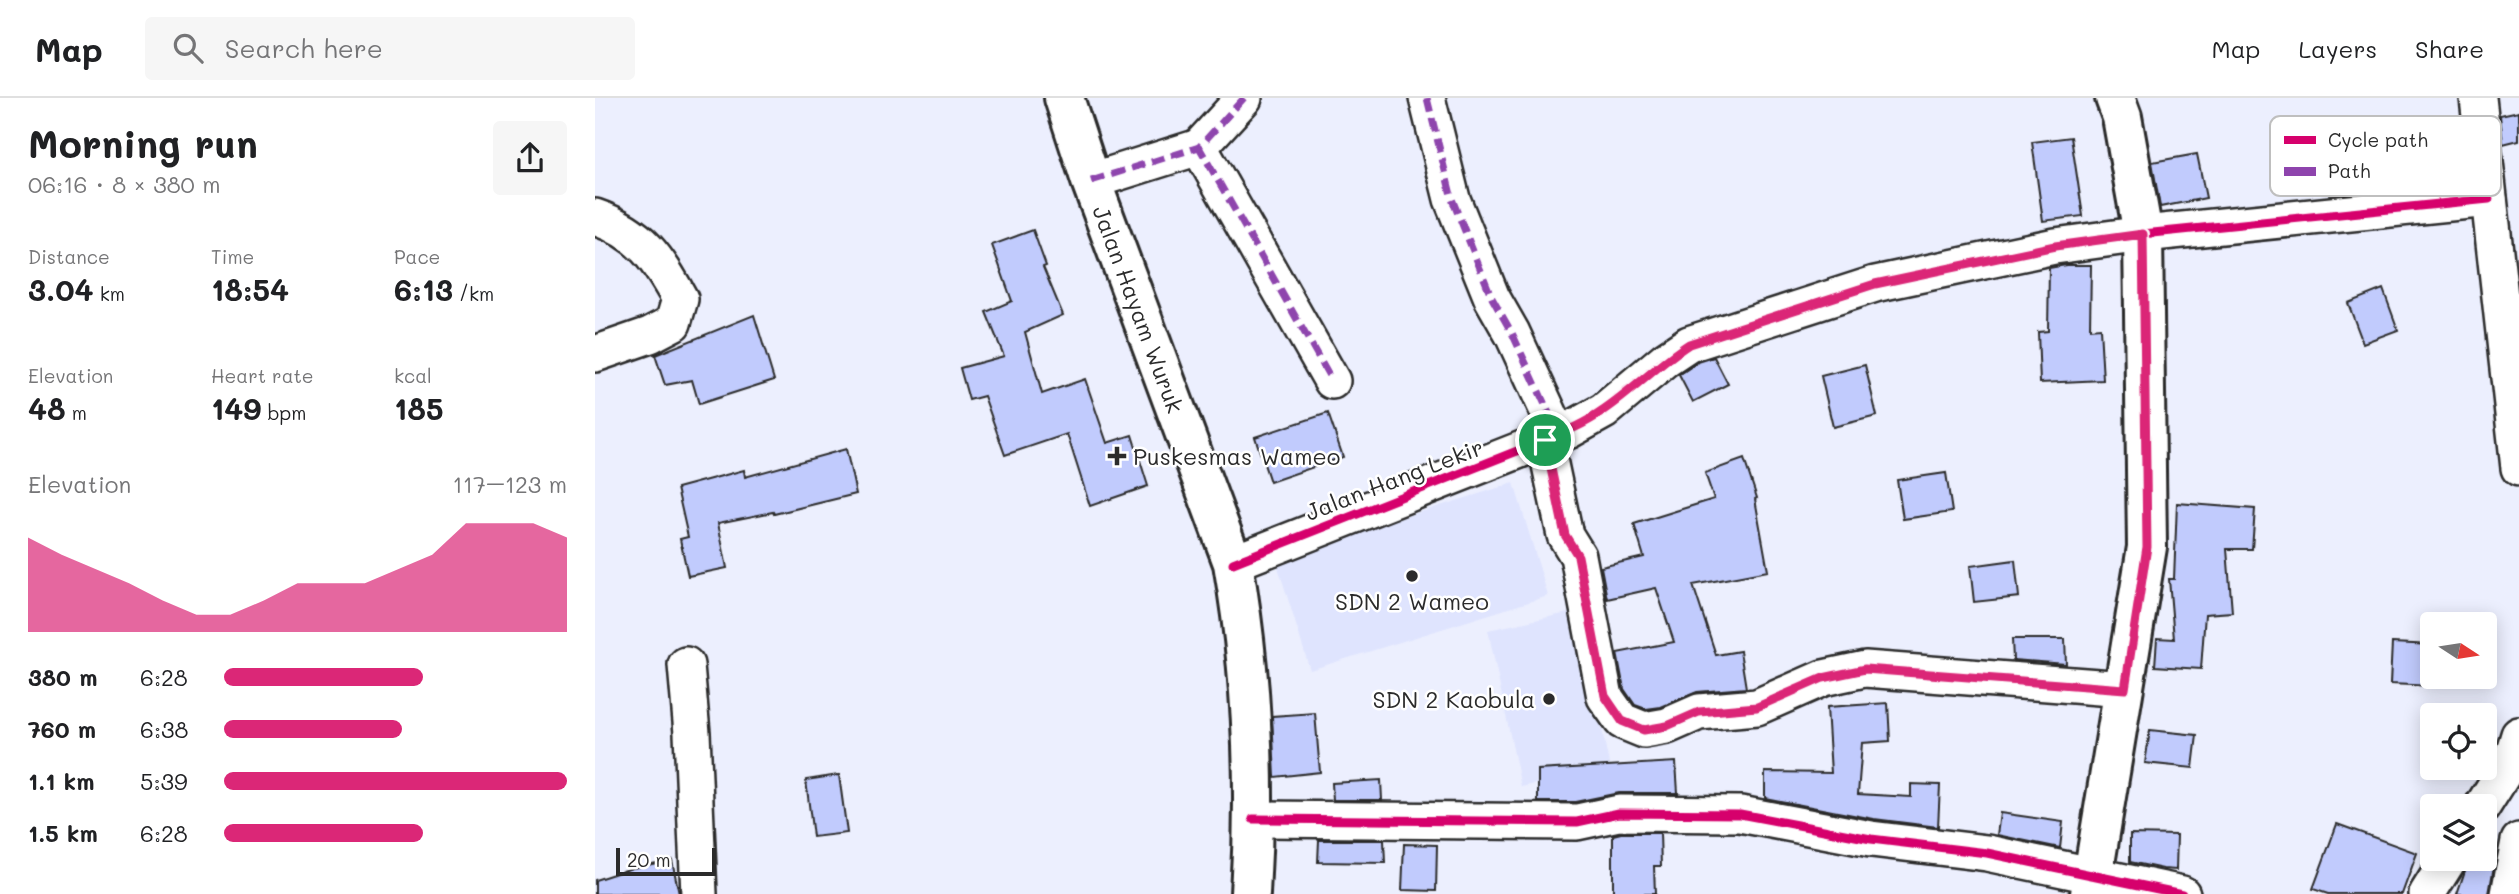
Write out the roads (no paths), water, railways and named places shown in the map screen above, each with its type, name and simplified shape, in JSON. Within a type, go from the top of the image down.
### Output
[{"type":"street","name":"Jalan Hayam Wuruk","points":[[1065,98],[1091,181],[1233,563],[1245,628],[1251,688],[1253,819],[1250,894]]},
{"type":"street","points":[[1091,181],[1199,147],[1244,98]]},
{"type":"street","points":[[1427,98],[1452,199],[1492,298],[1512,333],[1552,438],[1565,535],[1578,556],[1605,696],[1622,721],[1644,730],[1667,726],[1699,712],[1757,707],[1823,678],[1865,669],[2125,689]]},
{"type":"street","points":[[2092,886],[2147,547],[2143,234],[2122,117],[2115,98]]},
{"type":"street","points":[[2478,98],[2480,116]]},
{"type":"street","points":[[1199,147],[1332,381]]},
{"type":"street","points":[[2489,196],[2519,468]]},
{"type":"street","name":"Jalan Hang Lekir","points":[[1233,563],[1552,438],[1604,411],[1665,360],[1689,344],[1875,284],[2055,246],[2143,234],[2489,199]]},
{"type":"street","points":[[595,217],[611,222],[645,244],[665,271],[680,299],[673,323],[650,335],[595,354]]},
{"type":"street","points":[[686,665],[693,747],[699,894]]},
{"type":"street","points":[[2491,794],[2516,758]]},
{"type":"street","points":[[1253,819],[1577,822],[1619,813],[1740,814],[1871,839],[1987,853],[2092,886],[2182,894]]},
{"type":"street","points":[[2509,894],[2519,841]]},
{"type":"street","points":[[2427,894],[2441,871]]},
{"type":"place","name":"Puskesmas Wameo","points":[[1117,456]]},
{"type":"place","name":"SDN 2 Wameo","points":[[1412,576]]},
{"type":"place","name":"SDN 2 Kaobula","points":[[1549,699]]}]
